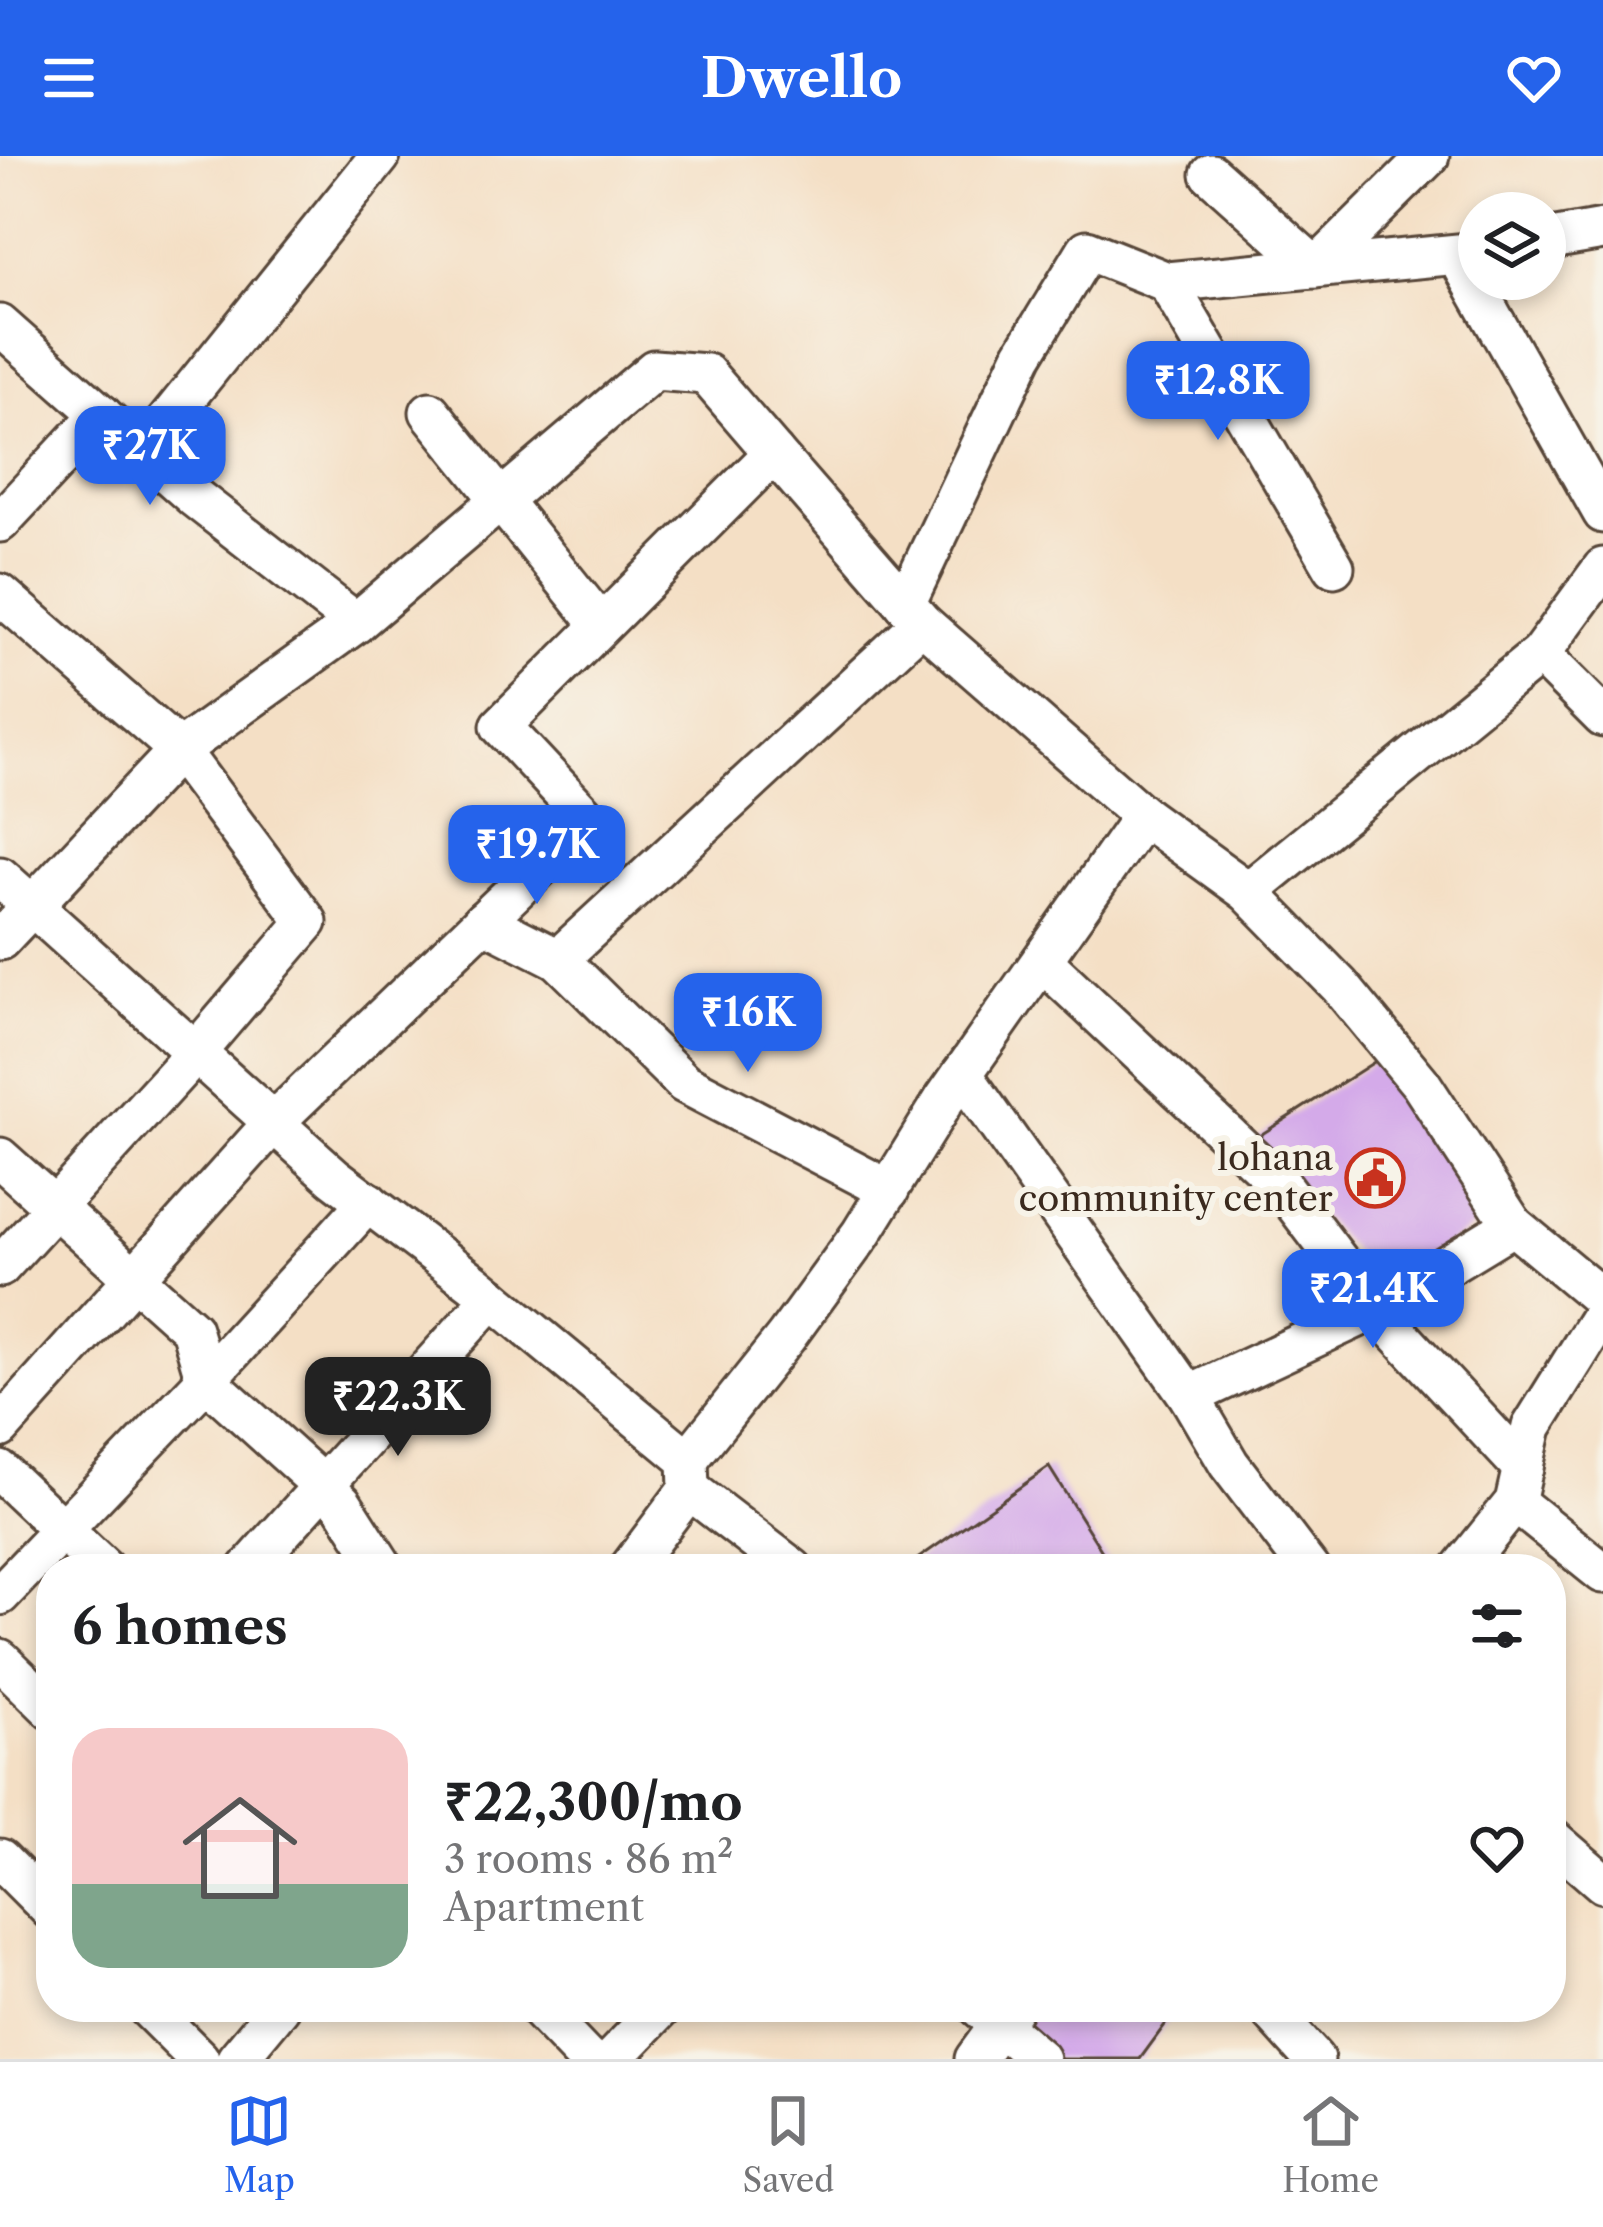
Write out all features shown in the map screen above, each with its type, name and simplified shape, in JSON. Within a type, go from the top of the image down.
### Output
[{"type":"street","points":[[142,451],[380,156]]},
{"type":"street","points":[[1316,268],[1429,156]]},
{"type":"street","points":[[1211,174],[1316,268]]},
{"type":"street","points":[[1566,236],[1603,230]]},
{"type":"street","points":[[558,959],[913,613],[1023,355],[1087,250],[1167,282],[1458,254]]},
{"type":"street","points":[[1167,282],[1334,567]]},
{"type":"street","points":[[1492,300],[1603,513]]},
{"type":"street","points":[[0,325],[194,497],[356,623]]},
{"type":"street","points":[[0,940],[178,750],[356,623],[654,370],[706,374],[913,613],[1143,816],[1248,892],[1340,986],[1421,1084],[1513,1225],[1599,1295],[1532,1427],[1519,1485],[1471,1554]]},
{"type":"street","points":[[430,412],[601,626]]},
{"type":"street","points":[[0,523],[100,414]]},
{"type":"street","points":[[0,1428],[274,1122],[589,820],[501,725],[774,453]]},
{"type":"street","points":[[1248,892],[1540,655],[1603,568]]},
{"type":"street","points":[[0,594],[178,750],[308,922],[0,1267]]},
{"type":"street","points":[[1540,655],[1603,717]]},
{"type":"street","points":[[638,1554],[688,1475],[889,1190],[962,1074],[1143,816]]},
{"type":"street","points":[[0,877],[274,1122],[492,1298],[776,1554]]},
{"type":"street","points":[[483,921],[558,959],[684,1083],[889,1190]]},
{"type":"street","points":[[1042,961],[1279,1184],[1519,1485],[1603,1573]]},
{"type":"street","points":[[962,1074],[1190,1396],[1229,1464],[1298,1554]]},
{"type":"street","points":[[0,1158],[190,1329],[206,1380],[341,1503],[374,1554]]},
{"type":"street","points":[[40,1554],[368,1202]]},
{"type":"street","points":[[1190,1396],[1375,1309],[1513,1225]]},
{"type":"street","points":[[262,1554],[492,1298]]},
{"type":"street","points":[[0,1471],[88,1554]]},
{"type":"street","points":[[0,1595],[36,1558]]},
{"type":"street","points":[[0,1659],[36,1694]]},
{"type":"street","points":[[1566,1851],[1603,1883]]},
{"type":"street","points":[[0,1859],[36,1895]]},
{"type":"street","points":[[162,2022],[199,2059]]},
{"type":"street","points":[[237,2059],[268,2022]]},
{"type":"street","points":[[551,2022],[587,2059]]},
{"type":"street","points":[[612,2059],[648,2022]]},
{"type":"street","points":[[975,2059],[993,2022]]},
{"type":"street","points":[[1005,2022],[1039,2059]]},
{"type":"street","points":[[1281,2022],[1314,2059]]},
{"type":"building","name":"lohana community center","points":[[1382,1057],[1489,1215],[1388,1288],[1251,1141]]},
{"type":"building","points":[[1049,1467],[1104,1554],[924,1554]]},
{"type":"building","points":[[1020,2022],[1167,2022],[1140,2059],[1055,2059],[1014,2029]]},
{"type":"place","name":"lohana community center","points":[[1375,1178]]}]
